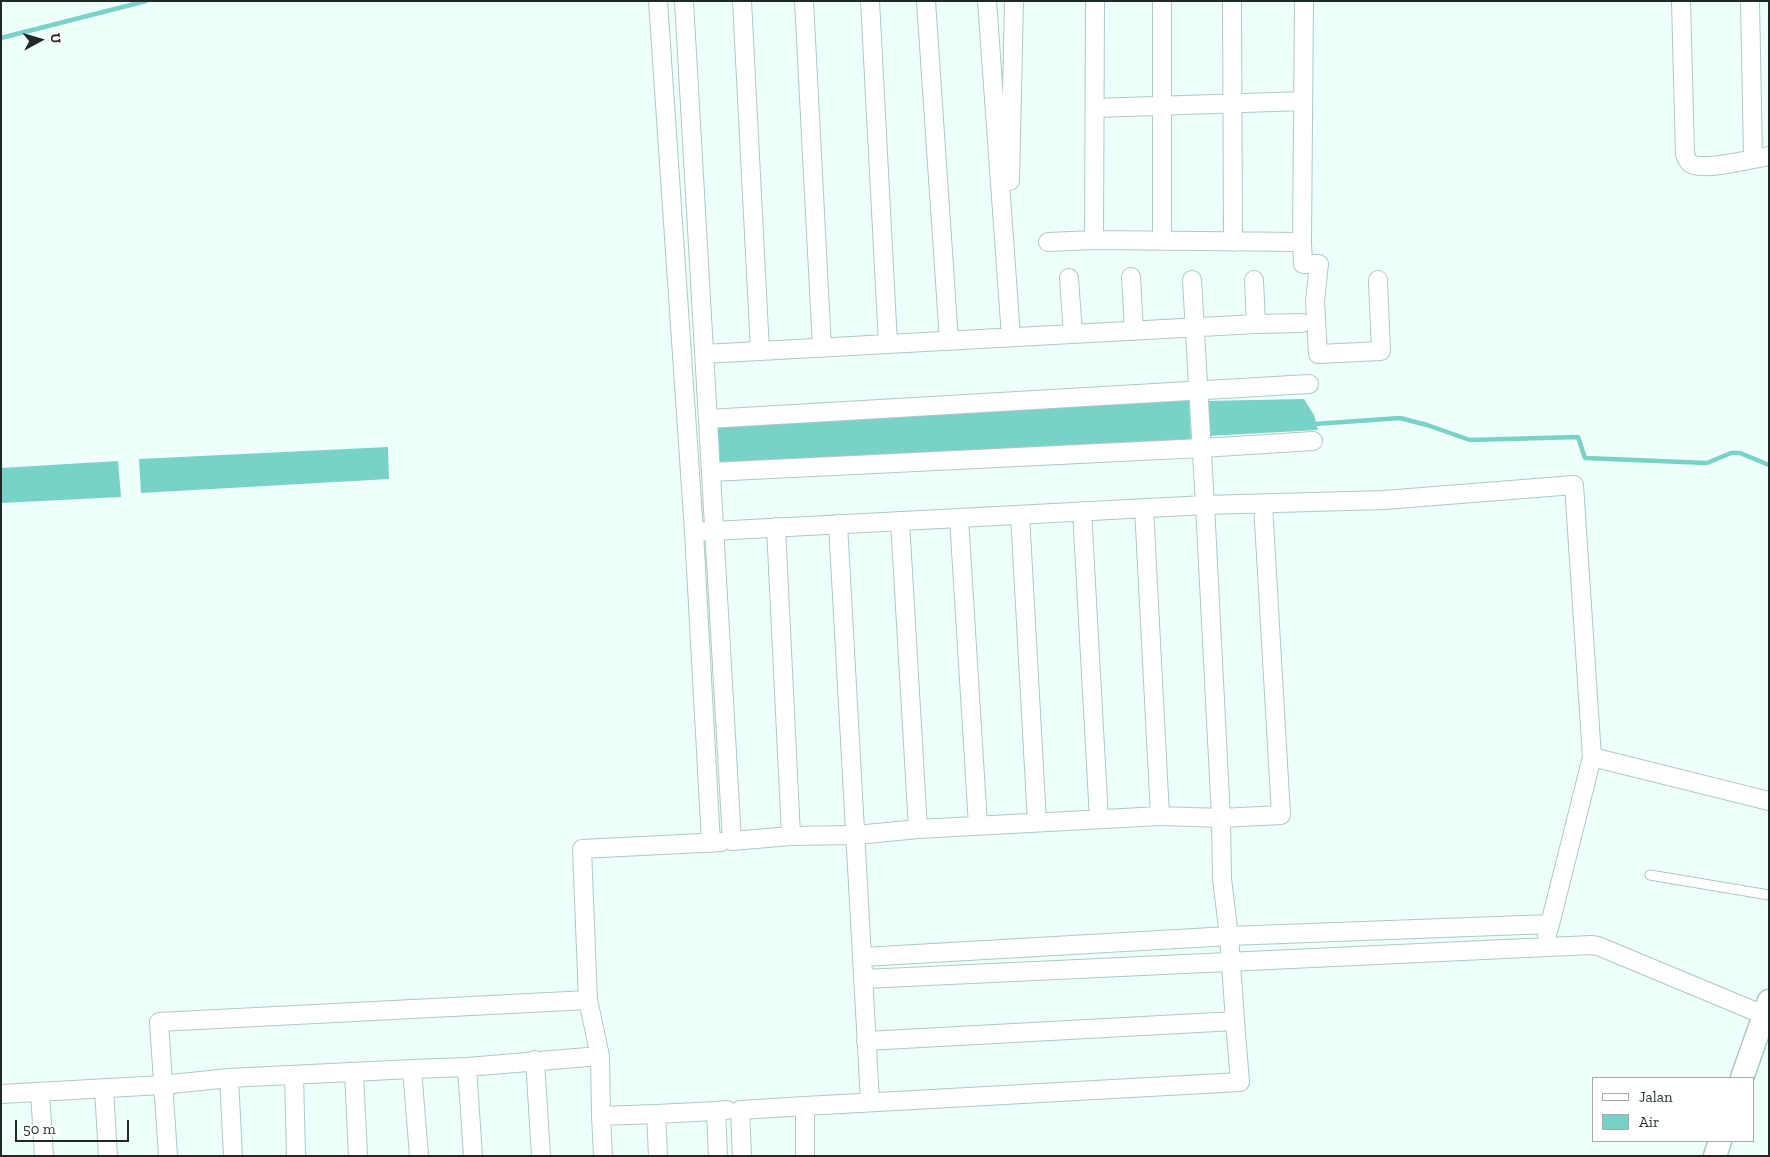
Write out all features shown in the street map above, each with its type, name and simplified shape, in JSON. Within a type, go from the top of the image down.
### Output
[{"type":"street","points":[[658,1],[694,532],[711,843]]},
{"type":"street","points":[[684,1],[732,840]]},
{"type":"street","points":[[742,1],[760,351]]},
{"type":"street","points":[[804,1],[822,348]]},
{"type":"street","points":[[870,1],[888,344]]},
{"type":"street","points":[[926,1],[949,340]]},
{"type":"street","points":[[987,1],[1011,337]]},
{"type":"street","points":[[1008,282],[1014,1]]},
{"type":"street","points":[[1094,240],[1095,1]]},
{"type":"street","points":[[1162,1],[1162,241]]},
{"type":"street","points":[[1232,1],[1233,242]]},
{"type":"street","points":[[1304,1],[1302,242],[1303,264],[1319,264],[1315,300],[1318,354],[1382,351],[1378,280]]},
{"type":"street","points":[[1681,1],[1684,154],[1692,165],[1704,166],[1761,157],[1750,1]]},
{"type":"street","points":[[1095,108],[1303,101]]},
{"type":"street","points":[[1048,242],[1094,240],[1302,242]]},
{"type":"street","points":[[1131,277],[1134,331]]},
{"type":"street","points":[[1070,278],[1072,334]]},
{"type":"street","points":[[601,1116],[1240,1082],[1229,936],[1222,880],[1221,818],[1192,280]]},
{"type":"street","points":[[1254,280],[1256,324]]},
{"type":"street","points":[[704,354],[1195,327],[1302,323]]},
{"type":"street","points":[[708,419],[1309,384]]},
{"type":"street","points":[[711,472],[1313,441]]},
{"type":"street","points":[[694,532],[1205,505],[1384,500],[1574,485],[1592,757],[1544,947]]},
{"type":"street","points":[[603,1156],[600,1056],[588,1000],[582,849],[711,843],[791,836],[856,835],[978,825],[1160,816],[1221,818],[1281,816],[1263,504]]},
{"type":"street","points":[[1144,508],[1160,816]]},
{"type":"street","points":[[1082,511],[1099,819]]},
{"type":"street","points":[[1020,514],[1037,822]]},
{"type":"street","points":[[959,518],[978,825]]},
{"type":"street","points":[[900,521],[918,829]]},
{"type":"street","points":[[838,524],[870,1101]]},
{"type":"street","points":[[776,527],[791,836]]},
{"type":"street","points":[[1592,757],[1769,801]]},
{"type":"street","points":[[863,956],[1229,936],[1550,924]]},
{"type":"street","points":[[864,979],[1598,946],[1766,1008],[1742,1077]]},
{"type":"street","points":[[168,1156],[159,1022],[588,1000]]},
{"type":"street","points":[[866,1041],[1236,1022]]},
{"type":"street","points":[[1,1094],[162,1085],[229,1078],[467,1067],[600,1056]]},
{"type":"street","points":[[535,1060],[541,1156]]},
{"type":"street","points":[[467,1067],[473,1156]]},
{"type":"street","points":[[412,1069],[419,1156]]},
{"type":"street","points":[[354,1072],[358,1156]]},
{"type":"street","points":[[294,1075],[296,1156]]},
{"type":"street","points":[[229,1078],[234,1156]]},
{"type":"street","points":[[104,1088],[108,1156]]},
{"type":"street","points":[[40,1092],[44,1156]]},
{"type":"street","points":[[805,1106],[805,1156]]},
{"type":"street","points":[[740,1110],[742,1156]]},
{"type":"street","points":[[716,1111],[718,1156]]},
{"type":"street","points":[[656,1114],[658,1156]]},
{"type":"street","points":[[1715,1156],[1720,1142]]},
{"type":"lane","points":[[1650,875],[1769,895]]},
{"type":"water","points":[[1189,398],[1191,442],[715,466],[713,427]]},
{"type":"water","points":[[1304,399],[1314,415],[1318,430],[1208,436],[1205,401]]},
{"type":"water","points":[[388,447],[389,479],[141,493],[139,459]]},
{"type":"water","points":[[118,461],[121,497],[1,503],[1,468]]},
{"type":"waterway","points":[[1,38],[146,1]]},
{"type":"waterway","points":[[1315,424],[1400,418],[1470,440],[1578,437],[1585,458],[1707,463],[1731,453],[1740,453],[1769,465]]}]
